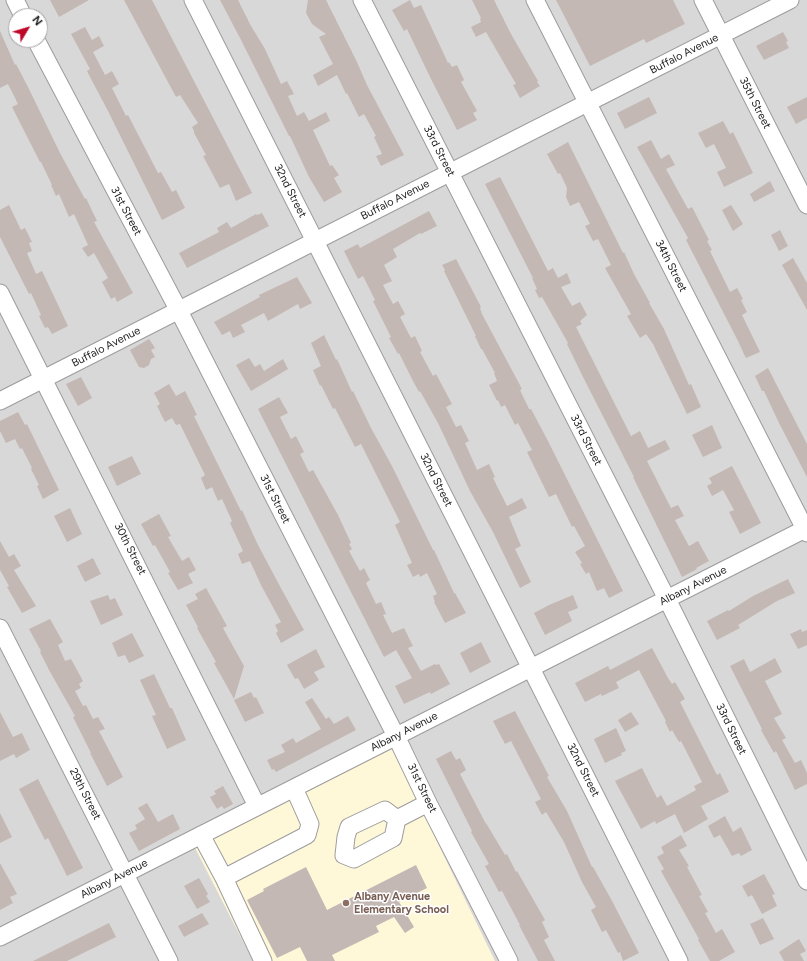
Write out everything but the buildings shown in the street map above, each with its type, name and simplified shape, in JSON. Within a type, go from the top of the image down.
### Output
[{"type":"street","name":"32nd Street","points":[[193,0],[679,961]]},
{"type":"street","name":"33rd Street","points":[[362,0],[666,599],[807,881]]},
{"type":"street","name":"34th Street","points":[[535,0],[806,530]]},
{"type":"street","name":"35th Street","points":[[703,0],[807,205]]},
{"type":"street","name":"Buffalo Avenue","points":[[0,401],[790,0]]},
{"type":"street","name":"31st Street","points":[[40,48],[178,311],[396,736],[428,803],[509,961]]},
{"type":"street","name":"30th Street","points":[[0,293],[44,378],[257,806]]},
{"type":"street","name":"Albany Avenue","points":[[0,937],[666,599],[806,530]]},
{"type":"street","name":"29th Street","points":[[0,628],[169,961]]},
{"type":"street","points":[[224,878],[307,835],[310,824],[294,788]]},
{"type":"street","points":[[397,819],[428,803]]},
{"type":"street","points":[[201,835],[224,878],[263,961]]},
{"type":"shaded area","points":[[0,0],[807,0],[807,961],[0,961]]},
{"type":"shaded area","name":"Albany Avenue Elementary School","points":[[392,749],[495,961],[253,961],[194,846]]},
{"type":"place","name":"Albany Avenue Elementary School","points":[[346,903]]}]
